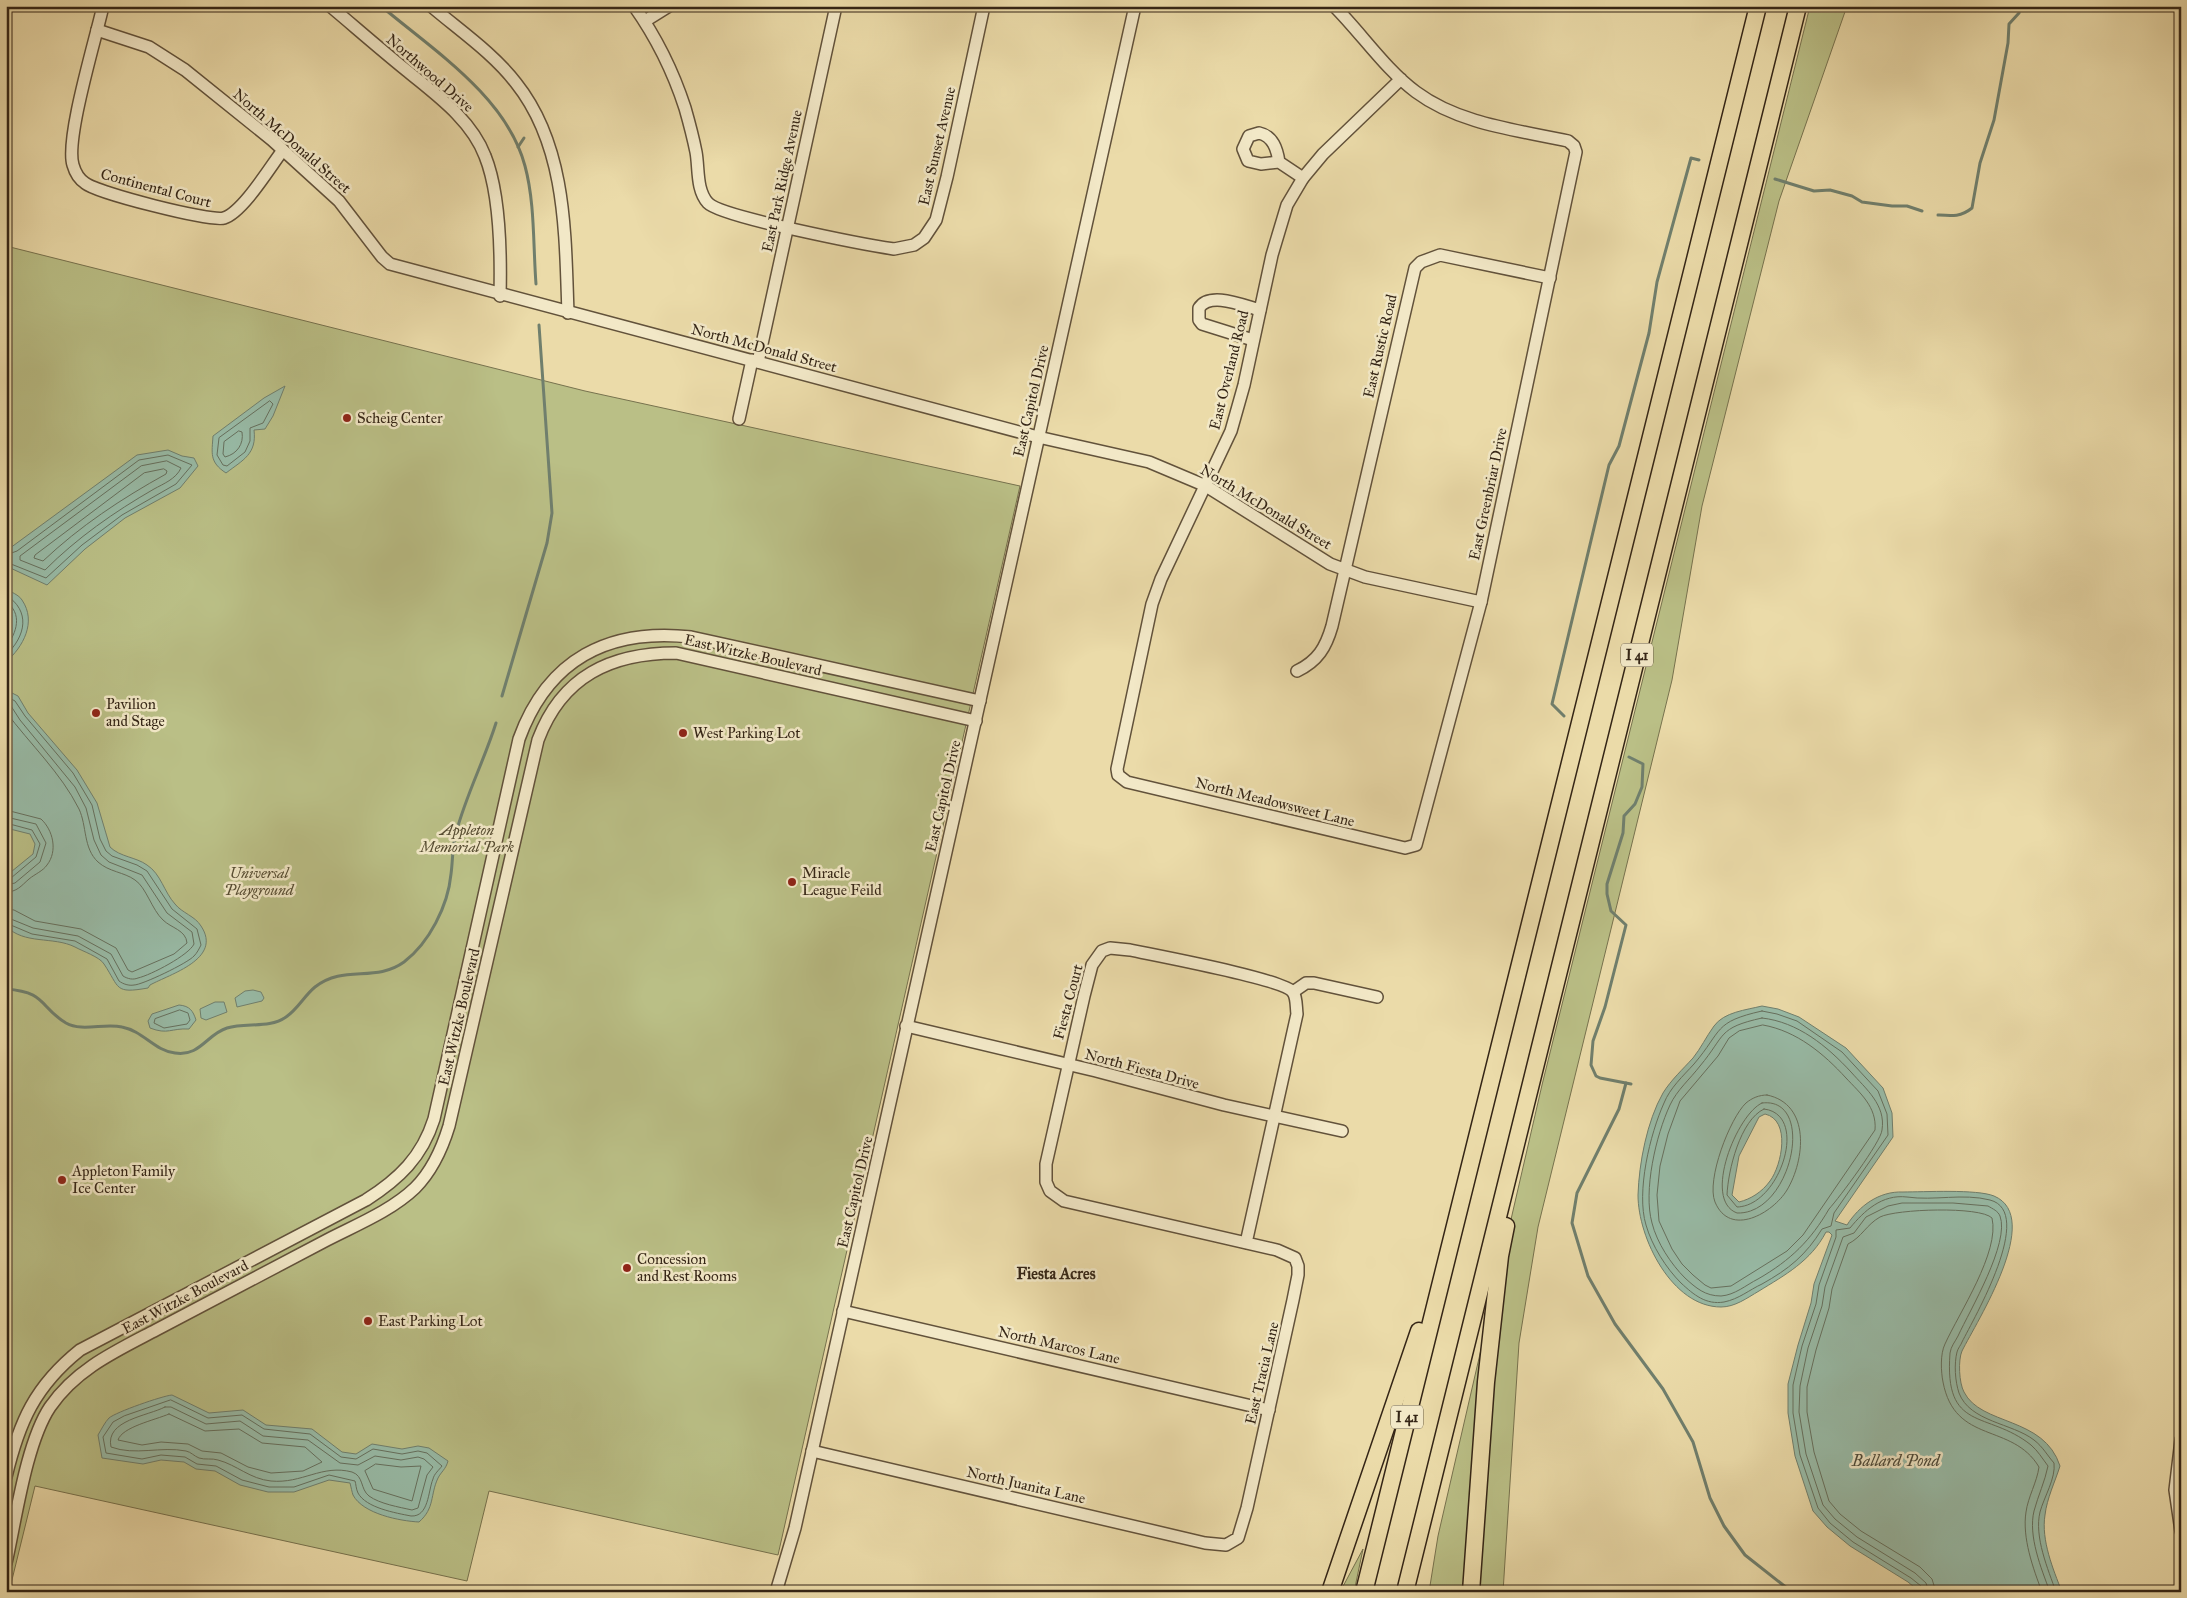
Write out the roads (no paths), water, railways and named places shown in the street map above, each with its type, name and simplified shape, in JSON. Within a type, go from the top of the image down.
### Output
[{"type":"highway","name":"I 41","points":[[1364,1592],[1758,6]]},
{"type":"highway","name":"I 41","points":[[1405,1592],[1798,6]]},
{"type":"highway","points":[[1471,1592],[1492,1322],[1500,1256],[1520,1164],[1520,1129]]},
{"type":"highway","points":[[1330,1592],[1419,1331],[1430,1290],[1451,1242]]},
{"type":"street","name":"Continental Court","points":[[103,6],[71,143],[73,167],[85,183],[102,190],[189,214],[211,219],[222,219],[239,207],[283,150]]},
{"type":"street","name":"Northwood Drive","points":[[330,6],[444,102],[466,124],[485,154],[494,196],[501,268],[500,296]]},
{"type":"street","points":[[431,6],[482,50],[514,81],[542,126],[550,145],[559,187],[568,313]]},
{"type":"street","name":"East Sunset Avenue","points":[[634,6],[663,53],[685,108],[696,152],[702,195],[709,204],[723,212],[894,250],[914,245],[924,238],[936,220],[984,6]]},
{"type":"street","points":[[644,21],[669,6]]},
{"type":"street","name":"East Park Ridge Avenue","points":[[739,419],[787,227],[836,6]]},
{"type":"street","name":"East Capitol Drive","points":[[776,1592],[795,1528],[1136,6]]},
{"type":"street","points":[[1334,6],[1401,79]]},
{"type":"street","name":"North McDonald Street","points":[[97,30],[135,40],[164,54],[283,150],[340,200],[382,257],[390,264],[500,296],[755,361],[1038,437],[1149,462],[1206,486],[1301,547],[1346,570],[1408,587],[1480,602]]},
{"type":"street","name":"East Greenbriar Drive","points":[[1401,79],[1430,102],[1449,111],[1488,123],[1568,141],[1576,152],[1480,602],[1416,845]]},
{"type":"street","name":"East Overland Road","points":[[1127,782],[1118,775],[1117,759],[1152,604],[1161,579],[1233,425],[1282,217],[1303,178],[1323,154],[1401,79]]},
{"type":"street","points":[[1279,162],[1303,178]]},
{"type":"street","name":"East Rustic Road","points":[[1297,671],[1314,661],[1323,652],[1332,626],[1415,268],[1430,257],[1440,255],[1550,278]]},
{"type":"street","points":[[1253,340],[1202,324],[1199,320],[1199,308],[1206,301],[1216,300],[1260,310]]},
{"type":"street","name":"East Witzke Boulevard","points":[[6,1477],[16,1437],[32,1402],[55,1373],[80,1350],[366,1200],[397,1179],[415,1159],[434,1119],[519,739],[525,721],[541,695],[575,660],[624,639],[662,634],[691,637],[980,701]]},
{"type":"street","name":"East Witzke Boulevard","points":[[6,1563],[30,1459],[41,1424],[50,1407],[76,1377],[121,1348],[374,1216],[414,1189],[430,1170],[442,1147],[452,1117],[538,740],[549,715],[568,690],[602,666],[630,656],[676,653],[976,720]]},
{"type":"street","name":"North Meadowsweet Lane","points":[[1127,782],[1391,846],[1405,848],[1416,845]]},
{"type":"street","name":"Fiesta Court","points":[[1246,1243],[1073,1203],[1057,1197],[1046,1182],[1046,1164],[1067,1065],[1092,965],[1102,951],[1110,948],[1130,950],[1283,985],[1292,992]]},
{"type":"street","points":[[1246,1243],[1297,1014],[1296,1001],[1292,992],[1306,983],[1314,983],[1376,997]]},
{"type":"street","name":"North Fiesta Drive","points":[[906,1026],[1274,1116],[1342,1130]]},
{"type":"street","name":"East Tracia Lane","points":[[1233,1542],[1238,1538],[1243,1523],[1293,1300],[1298,1266],[1295,1258],[1289,1254],[1246,1243]]},
{"type":"street","name":"North Marcos Lane","points":[[843,1311],[1268,1410]]},
{"type":"street","points":[[2181,1440],[2175,1490],[2181,1531]]},
{"type":"street","name":"North Juanita Lane","points":[[812,1451],[1205,1543],[1218,1545],[1233,1542]]},
{"type":"water","points":[[285,386],[273,416],[265,429],[254,430],[253,445],[248,456],[226,473],[214,461],[212,452],[213,436],[264,398]]},
{"type":"water","points":[[168,450],[182,456],[194,458],[198,466],[180,488],[125,518],[85,549],[47,585],[6,566],[6,551],[137,455]]},
{"type":"water","points":[[6,589],[21,598],[26,608],[28,625],[26,634],[18,649],[6,662]]},
{"type":"water","points":[[6,690],[18,696],[28,713],[77,770],[97,803],[110,847],[118,853],[143,862],[152,869],[175,904],[201,926],[206,938],[205,948],[200,956],[191,964],[150,985],[148,988],[137,990],[123,989],[116,984],[102,961],[95,957],[66,944],[21,936],[6,926],[6,876],[33,854],[35,844],[30,834],[6,828]]},
{"type":"water","points":[[245,991],[261,992],[264,998],[262,1001],[237,1007],[235,998]]},
{"type":"water","points":[[215,1002],[224,1002],[227,1012],[206,1020],[201,1018],[200,1009]]},
{"type":"water","points":[[179,1005],[188,1008],[195,1017],[196,1020],[189,1029],[166,1031],[150,1028],[148,1021],[152,1014]]},
{"type":"water","name":"Ballard Pond","points":[[1762,1006],[1778,1009],[1799,1017],[1846,1048],[1883,1088],[1892,1113],[1893,1137],[1835,1221],[1847,1225],[1857,1212],[1870,1201],[1894,1192],[1976,1192],[1994,1196],[2008,1207],[2012,1225],[2010,1246],[1992,1294],[1962,1351],[1960,1377],[1962,1388],[1972,1403],[1984,1411],[2041,1438],[2052,1450],[2060,1466],[2047,1502],[2044,1525],[2046,1544],[2062,1592],[1920,1592],[1908,1582],[1850,1546],[1827,1527],[1813,1511],[1795,1456],[1788,1413],[1788,1384],[1811,1303],[1814,1284],[1832,1235],[1829,1232],[1826,1232],[1805,1259],[1788,1273],[1736,1304],[1726,1307],[1703,1304],[1687,1296],[1673,1283],[1651,1249],[1644,1231],[1638,1195],[1645,1142],[1657,1104],[1666,1088],[1693,1058],[1718,1021],[1742,1010]],"holes":[[[1765,1114],[1773,1118],[1781,1134],[1782,1144],[1778,1165],[1770,1181],[1760,1192],[1739,1202],[1732,1195],[1739,1156],[1759,1117]]]},
{"type":"water","points":[[172,1395],[209,1413],[243,1410],[266,1425],[312,1429],[342,1452],[356,1454],[372,1444],[402,1449],[418,1446],[429,1448],[448,1461],[438,1478],[428,1512],[419,1522],[392,1518],[373,1512],[358,1502],[353,1495],[350,1483],[329,1480],[294,1492],[268,1492],[240,1485],[215,1471],[196,1469],[184,1462],[161,1460],[143,1464],[102,1458],[98,1435],[109,1418],[139,1405]]},
{"type":"waterway","points":[[381,6],[466,77],[502,118],[516,141],[525,166],[531,195],[536,284]]},
{"type":"waterway","points":[[1938,215],[1952,216],[1972,208],[1980,163],[1994,120],[2008,43],[2009,24],[2019,13],[2021,6]]},
{"type":"waterway","points":[[518,147],[524,138]]},
{"type":"waterway","points":[[1564,716],[1552,704],[1609,465],[1619,446],[1649,333],[1657,282],[1691,158],[1699,160]]},
{"type":"waterway","points":[[1775,179],[1814,191],[1830,190],[1852,196],[1862,202],[1907,206],[1922,211]]},
{"type":"waterway","points":[[502,696],[547,543],[552,513],[539,325]]},
{"type":"waterway","points":[[6,989],[29,993],[41,1001],[57,1017],[72,1026],[122,1027],[136,1032],[161,1049],[175,1053],[184,1053],[191,1052],[227,1028],[279,1021],[294,1010],[315,987],[326,980],[337,976],[382,972],[393,968],[413,954],[436,923],[449,886],[456,833],[496,723]]},
{"type":"waterway","points":[[1629,757],[1643,764],[1642,787],[1635,804],[1624,816],[1623,833],[1607,884],[1611,911],[1626,925],[1605,1007],[1593,1041],[1591,1065],[1596,1076],[1600,1078],[1631,1084]]},
{"type":"waterway","points":[[1626,1083],[1619,1109],[1577,1193],[1572,1223],[1588,1276],[1615,1324],[1663,1389],[1693,1442],[1710,1498],[1724,1526],[1745,1555],[1792,1592]]},
{"type":"place","name":"Scheig Center","points":[[347,418]]},
{"type":"place","name":"Pavilion and Stage","points":[[96,713]]},
{"type":"place","name":"West Parking Lot","points":[[683,733]]},
{"type":"place","name":"Miracle League Feild","points":[[792,882]]},
{"type":"place","name":"Appleton Family Ice Center","points":[[62,1180]]},
{"type":"place","name":"Concession and Rest Rooms","points":[[627,1268]]},
{"type":"place","name":"East Parking Lot","points":[[368,1321]]},
{"type":"district","name":"Fiesta Acres","points":[[1056,1273]]},
{"type":"park label","name":"Appleton Memorial Park","points":[[467,838]]},
{"type":"park label","name":"Universal Playground","points":[[259,882]]}]
